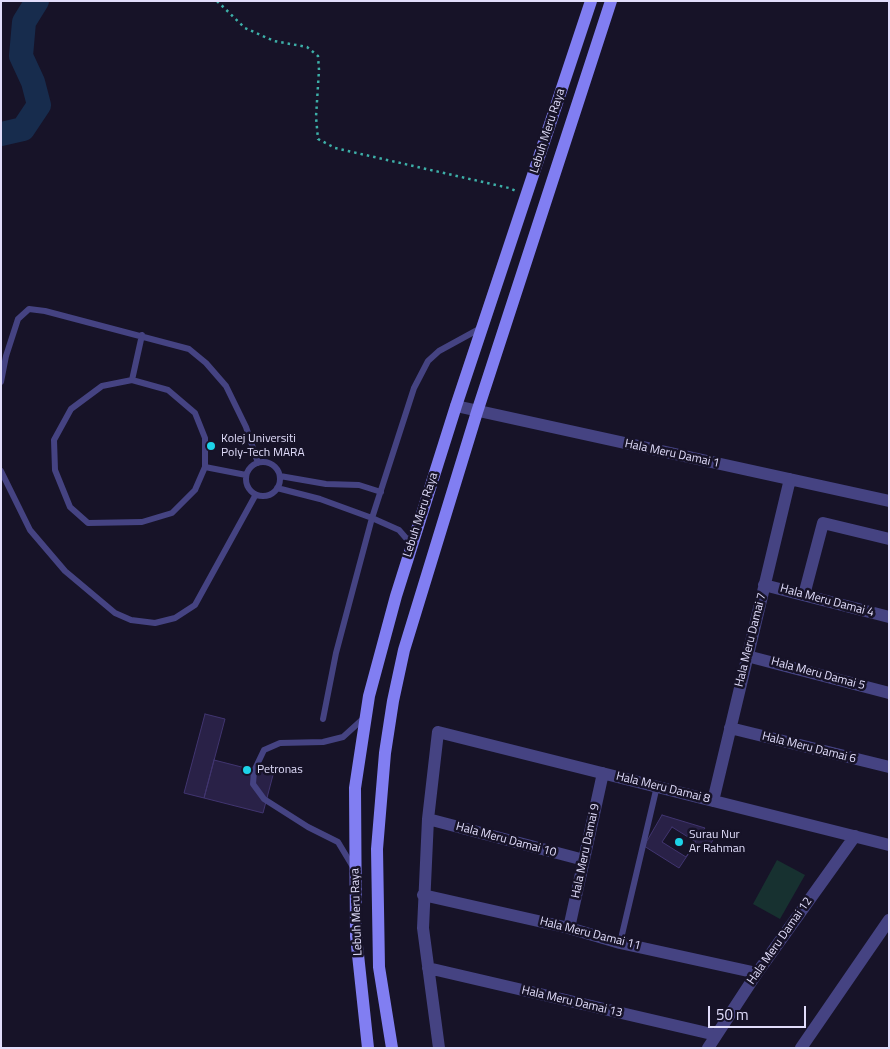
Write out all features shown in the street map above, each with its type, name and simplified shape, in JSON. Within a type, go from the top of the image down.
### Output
[{"type":"main road","name":"Lebuh Meru Raya","points":[[368,1048],[356,936],[355,788],[369,696],[393,605],[456,406],[591,1]]},
{"type":"main road","name":"Lebuh Meru Raya","points":[[392,1048],[379,967],[377,849],[385,753],[393,701],[404,650],[477,412],[611,1]]},
{"type":"street","name":"Hala Meru Damai 1","points":[[456,406],[889,501]]},
{"type":"street","name":"Hala Meru Damai 7","points":[[712,801],[790,479]]},
{"type":"street","points":[[804,595],[823,524],[889,539]]},
{"type":"street","name":"Hala Meru Damai 4","points":[[764,585],[889,617]]},
{"type":"street","name":"Hala Meru Damai 5","points":[[747,656],[889,693]]},
{"type":"street","name":"Hala Meru Damai 6","points":[[730,728],[889,768]]},
{"type":"street","name":"Hala Meru Damai 8","points":[[428,819],[438,732],[889,845]]},
{"type":"street","name":"Hala Meru Damai 9","points":[[569,928],[602,773]]},
{"type":"street","points":[[428,819],[423,895],[423,928],[439,1048]]},
{"type":"street","name":"Hala Meru Damai 10","points":[[428,819],[584,860]]},
{"type":"street","name":"Hala Meru Damai 12","points":[[708,1048],[757,973],[855,836]]},
{"type":"street","name":"Hala Meru Damai 11","points":[[423,895],[569,928],[620,943],[757,973]]},
{"type":"street","points":[[801,1048],[889,920]]},
{"type":"street","name":"Hala Meru Damai 13","points":[[428,968],[716,1035]]},
{"type":"lane","points":[[1,382],[6,356],[18,320],[28,308],[189,348],[206,363],[226,386],[246,427],[258,462]]},
{"type":"lane","points":[[323,719],[336,653],[372,518],[414,388],[428,361],[438,352],[482,327]]},
{"type":"lane","points":[[132,380],[142,336]]},
{"type":"lane","points":[[132,380],[168,390],[195,413],[205,438],[205,467],[195,490],[172,513],[142,522],[88,523],[70,507],[55,470],[54,440],[71,410],[102,386],[132,380]]},
{"type":"lane","points":[[258,462],[269,463],[276,468],[280,476],[277,488],[271,494],[256,496],[246,483],[246,475],[248,469],[258,462]]},
{"type":"lane","points":[[205,467],[246,475]]},
{"type":"lane","points":[[1,472],[30,530],[65,571],[115,613],[131,620],[155,623],[175,618],[195,605],[256,496]]},
{"type":"lane","points":[[280,476],[326,484],[359,486],[380,492]]},
{"type":"lane","points":[[277,488],[320,499],[372,518],[400,530],[412,545]]},
{"type":"lane","points":[[355,870],[338,842],[308,827],[264,799],[253,784],[254,771],[264,750],[280,743],[323,742],[343,737],[366,717]]},
{"type":"lane","points":[[620,943],[657,786]]},
{"type":"path","points":[[216,1],[245,28],[274,41],[307,48],[318,56],[316,117],[318,139],[335,148],[509,188],[526,196]]},
{"type":"green space","points":[[777,860],[805,875],[780,919],[753,904]]},
{"type":"building","points":[[205,714],[225,719],[204,798],[184,793]]},
{"type":"building","points":[[214,760],[273,775],[263,813],[204,798]]},
{"type":"building","points":[[662,815],[705,828],[701,833],[713,840],[706,850],[695,844],[679,868],[644,846]]},
{"type":"building","name":"Surau Nur Ar Rahman","points":[[672,827],[696,842],[686,857],[662,842]]},
{"type":"waterway","points":[[1,134],[23,129],[39,105],[33,82],[21,56],[24,22],[37,1]]},
{"type":"place","name":"Kolej Universiti Poly-Tech MARA","points":[[211,446]]},
{"type":"place","name":"Petronas","points":[[247,770]]},
{"type":"place","name":"Surau Nur Ar Rahman","points":[[679,842]]}]
